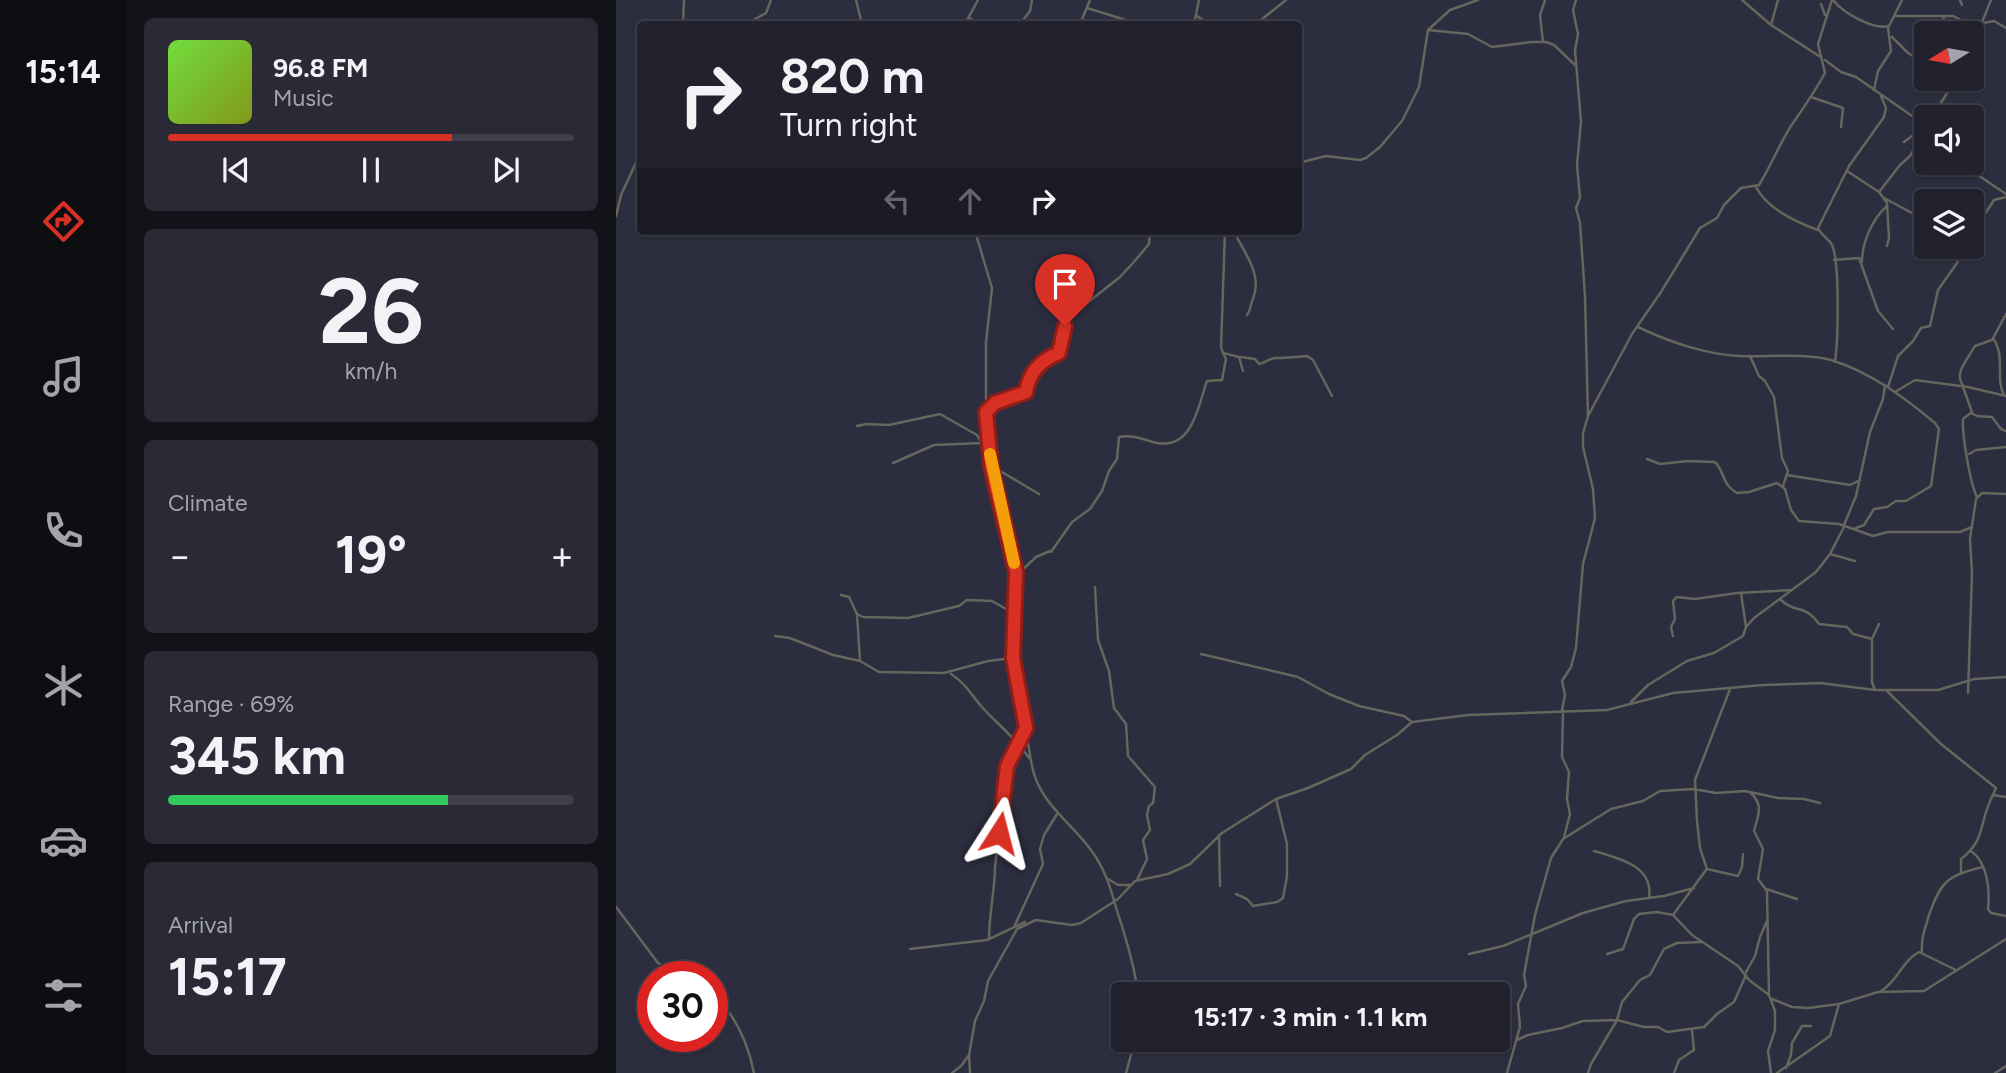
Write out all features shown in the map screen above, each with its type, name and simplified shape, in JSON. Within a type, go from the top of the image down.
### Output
[{"type":"street","points":[[682,21],[684,0]]},
{"type":"street","points":[[751,21],[766,13],[771,0]]},
{"type":"street","points":[[856,0],[861,21]]},
{"type":"street","points":[[966,21],[978,0]]},
{"type":"street","points":[[1025,21],[1032,0]]},
{"type":"street","points":[[1081,21],[1090,0]]},
{"type":"street","points":[[1195,21],[1199,0]]},
{"type":"street","points":[[1260,21],[1286,0]]},
{"type":"street","points":[[1302,162],[1326,156],[1360,160],[1380,148],[1402,121],[1419,87],[1428,30],[1450,10],[1478,0]]},
{"type":"street","points":[[1543,42],[1540,15],[1545,0]]},
{"type":"street","points":[[1576,0],[1573,10],[1578,30],[1575,50],[1581,122],[1577,165],[1580,198],[1577,208],[1585,297],[1588,416]]},
{"type":"street","points":[[1742,0],[1771,25],[1839,71],[1856,76],[1914,117]]},
{"type":"street","points":[[1771,25],[1778,0]]},
{"type":"street","points":[[1818,0],[1829,10]]},
{"type":"street","points":[[1824,22],[1833,0],[1839,7],[1876,27],[1889,26]]},
{"type":"street","points":[[1874,90],[1878,71],[1891,51],[1889,26],[1902,0]]},
{"type":"street","points":[[1960,0],[1962,5]]},
{"type":"street","points":[[1984,21],[1991,0]]},
{"type":"street","points":[[1756,187],[1772,166],[1792,123],[1825,73],[1818,44],[1825,15],[1821,4]]},
{"type":"street","points":[[1829,10],[1839,7]]},
{"type":"street","points":[[1087,8],[1129,21]]},
{"type":"street","points":[[1197,16],[1204,21]]},
{"type":"street","points":[[1896,16],[1945,16],[1964,21]]},
{"type":"street","points":[[1941,21],[1945,16]]},
{"type":"street","points":[[968,18],[974,21]]},
{"type":"street","points":[[1984,23],[1994,22],[2006,28]]},
{"type":"street","points":[[1428,30],[1471,34],[1492,47],[1543,42],[1554,45],[1577,66]]},
{"type":"street","points":[[1890,35],[1914,56]]},
{"type":"street","points":[[1818,230],[1847,171],[1884,117],[1886,108],[1881,96]]},
{"type":"street","points":[[1811,97],[1843,108],[1841,127]]},
{"type":"street","points":[[1904,142],[1914,136]]},
{"type":"street","points":[[1879,192],[1914,149]]},
{"type":"street","points":[[616,216],[621,195],[637,160]]},
{"type":"street","points":[[1847,171],[1884,198],[1914,214]]},
{"type":"street","points":[[1977,175],[2006,195]]},
{"type":"street","points":[[1507,1073],[1520,1027],[1518,1004],[1526,986],[1524,975],[1546,874],[1568,828],[1570,814],[1567,805],[1569,772],[1563,757],[1565,695],[1562,681],[1571,667],[1576,648],[1583,564],[1595,517],[1593,489],[1583,447],[1583,433],[1588,416],[1637,327],[1700,229],[1717,218],[1724,205],[1746,186],[1756,187],[1773,206],[1792,219],[1818,230],[1831,243],[1837,292],[1835,362]]},
{"type":"street","points":[[1984,215],[1994,200],[2006,195]]},
{"type":"street","points":[[1884,198],[1889,238],[1887,246]]},
{"type":"street","points":[[1886,206],[1871,228],[1862,253],[1862,262],[1878,311],[1893,329]]},
{"type":"street","points":[[976,235],[992,288],[986,342],[986,412],[991,466],[1016,575],[1013,658],[1031,761],[1036,779],[1057,814],[1091,850],[1106,876],[1135,965],[1137,982]]},
{"type":"street","points":[[986,412],[995,403],[1026,392],[1030,376],[1046,358],[1059,353],[1068,318],[1120,277],[1149,244],[1150,235]]},
{"type":"street","points":[[1016,575],[1036,557],[1051,552],[1072,522],[1090,509],[1118,459],[1119,437],[1131,435],[1162,443],[1186,436],[1191,429],[1207,381],[1222,380],[1226,359],[1220,325],[1225,235]]},
{"type":"street","points":[[1236,235],[1256,281],[1257,289],[1247,316]]},
{"type":"street","points":[[1834,260],[1854,257],[1862,262]]},
{"type":"street","points":[[1629,704],[1648,685],[1687,661],[1703,654],[1714,653],[1741,638],[1754,618],[1816,572],[1830,554],[1844,526],[1860,480],[1870,432],[1899,353],[1913,341],[1921,328],[1930,326],[1938,290],[1959,259]]},
{"type":"street","points":[[1971,413],[1964,387],[1959,380],[1960,373],[1973,349],[1993,338],[2006,314]]},
{"type":"street","points":[[1637,327],[1703,351],[1812,358],[1860,370],[1886,386],[1938,427],[1933,482],[1925,491],[1906,501],[1896,501],[1887,507],[1874,509],[1864,525],[1856,528]]},
{"type":"street","points":[[1993,338],[2000,353],[2001,390],[2005,396]]},
{"type":"street","points":[[1223,353],[1253,359],[1263,364],[1276,358],[1307,356],[1313,360],[1332,396]]},
{"type":"street","points":[[1750,356],[1759,376],[1774,397],[1783,461],[1788,470],[1783,486]]},
{"type":"street","points":[[1239,357],[1243,371]]},
{"type":"street","points":[[1895,393],[1915,380],[2005,396]]},
{"type":"street","points":[[2001,390],[2006,387]]},
{"type":"street","points":[[1968,693],[1972,573],[1970,543],[1978,497],[1972,486],[1962,422],[1964,416],[1971,413],[1993,418],[2000,428],[2006,431]]},
{"type":"street","points":[[857,426],[889,425],[940,414],[977,435],[991,466],[1011,475],[1039,494]]},
{"type":"street","points":[[893,463],[934,446],[982,443]]},
{"type":"street","points":[[1968,455],[1976,450],[2006,447]]},
{"type":"street","points":[[1647,460],[1660,464],[1715,462],[1719,466],[1723,481],[1737,493],[1749,492],[1774,483],[1783,486],[1798,521],[1856,528],[1873,536],[1888,532],[1960,532],[1972,527]]},
{"type":"street","points":[[1787,475],[1850,485],[1860,480]]},
{"type":"street","points":[[1978,497],[1985,493],[2006,494]]},
{"type":"street","points":[[1830,554],[1855,561]]},
{"type":"street","points":[[1095,587],[1098,640],[1110,671],[1114,708],[1126,724],[1128,756],[1155,786],[1153,803],[1147,814],[1150,830],[1143,840],[1147,859],[1137,880]]},
{"type":"street","points":[[1673,636],[1671,627],[1675,619],[1676,597],[1695,598],[1791,590]]},
{"type":"street","points":[[1741,593],[1746,627]]},
{"type":"street","points":[[841,595],[849,597],[857,614],[860,661]]},
{"type":"street","points":[[1780,599],[1786,605],[1809,611],[1819,624],[1847,627],[1853,634],[1872,639]]},
{"type":"street","points":[[857,614],[865,617],[908,618],[959,607],[967,600],[995,601],[1015,614]]},
{"type":"street","points":[[858,627],[865,617]]},
{"type":"street","points":[[1875,691],[1872,682],[1872,639],[1879,624]]},
{"type":"street","points":[[775,636],[790,638],[833,655],[860,661],[879,672],[949,673],[988,661],[1013,658]]},
{"type":"street","points":[[1201,654],[1298,677],[1351,703],[1404,716],[1412,722]]},
{"type":"street","points":[[949,673],[963,684],[1031,761]]},
{"type":"street","points":[[911,949],[989,939],[1015,925],[1036,920],[1078,924],[1115,901],[1137,880],[1162,876],[1190,864],[1219,835],[1276,799],[1351,769],[1365,755],[1412,722],[1468,715],[1607,710],[1673,693],[1730,690],[1769,684],[1820,683],[1875,691],[1938,690],[1968,680],[2006,677]]},
{"type":"street","points":[[1707,869],[1700,848],[1695,780],[1730,690]]},
{"type":"street","points":[[1886,691],[1941,744],[1995,787],[1982,833],[1972,851],[1961,859],[1961,872]]},
{"type":"street","points":[[989,939],[992,888],[996,882],[994,870],[1007,766],[1026,728]]},
{"type":"street","points":[[1563,839],[1611,809],[1643,802],[1661,791],[1741,791],[1820,803]]},
{"type":"street","points":[[1751,793],[1760,808],[1754,832],[1763,849],[1758,879],[1766,889],[1797,899]]},
{"type":"street","points":[[1993,794],[2006,797]]},
{"type":"street","points":[[1236,894],[1247,899],[1253,906],[1280,901],[1283,898],[1287,876],[1287,844],[1276,799]]},
{"type":"street","points":[[1015,925],[1042,864],[1040,849],[1044,835],[1057,814]]},
{"type":"street","points":[[1219,835],[1220,886]]},
{"type":"street","points":[[1594,851],[1633,864],[1647,881],[1649,898]]},
{"type":"street","points":[[1972,851],[1978,856],[1983,867],[1988,887],[1988,909],[1991,913],[2006,916]]},
{"type":"street","points":[[1707,869],[1738,876],[1743,865],[1743,854]]},
{"type":"street","points":[[1922,953],[1922,935],[1936,895],[1945,882],[1961,872],[1983,867]]},
{"type":"street","points":[[1673,915],[1707,869]]},
{"type":"street","points":[[1106,876],[1115,884],[1130,885]]},
{"type":"street","points":[[1469,954],[1531,936],[1552,924],[1583,913],[1626,901],[1694,888]]},
{"type":"street","points":[[1766,889],[1770,997],[1775,1030],[1768,1051],[1771,1073]]},
{"type":"street","points":[[616,907],[657,961]]},
{"type":"street","points":[[1607,954],[1623,949],[1634,919],[1639,914],[1657,912],[1673,915],[1702,942],[1738,966],[1749,981],[1770,997],[1788,1006],[1808,1008],[1839,1004],[1881,991],[1924,991],[2006,939]]},
{"type":"street","points":[[1517,1040],[1583,1021],[1617,1020],[1644,1027],[1658,1027],[1667,1032],[1707,1026],[1717,1014],[1732,1005],[1768,921]]},
{"type":"street","points":[[970,1073],[968,1055],[976,1016],[984,1001],[988,981],[1012,934],[1028,922]]},
{"type":"street","points":[[1588,1073],[1617,1020],[1622,1002],[1640,980],[1650,975],[1664,949],[1678,943],[1702,942]]},
{"type":"street","points":[[1881,991],[1893,984],[1909,958],[1917,953],[1922,953],[1948,968],[1959,970]]},
{"type":"street","points":[[1777,1073],[1830,1036],[1839,1004]]},
{"type":"street","points":[[728,1015],[741,1032],[750,1052],[754,1073]]},
{"type":"street","points":[[1785,1073],[1793,1038],[1801,1027],[1811,1026]]},
{"type":"street","points":[[1674,1073],[1679,1060],[1694,1051],[1692,1028]]},
{"type":"street","points":[[1126,1073],[1132,1052]]},
{"type":"street","points":[[953,1073],[968,1055]]},
{"type":"street","points":[[1995,1073],[2006,1066]]},
{"type":"slow traffic","points":[[990,454],[1014,563]]},
{"type":"route","points":[[999,833],[1008,762],[1026,728],[1013,658],[1016,572],[991,466],[986,412],[995,403],[1026,392],[1030,376],[1046,358],[1059,353],[1065,326]]}]
